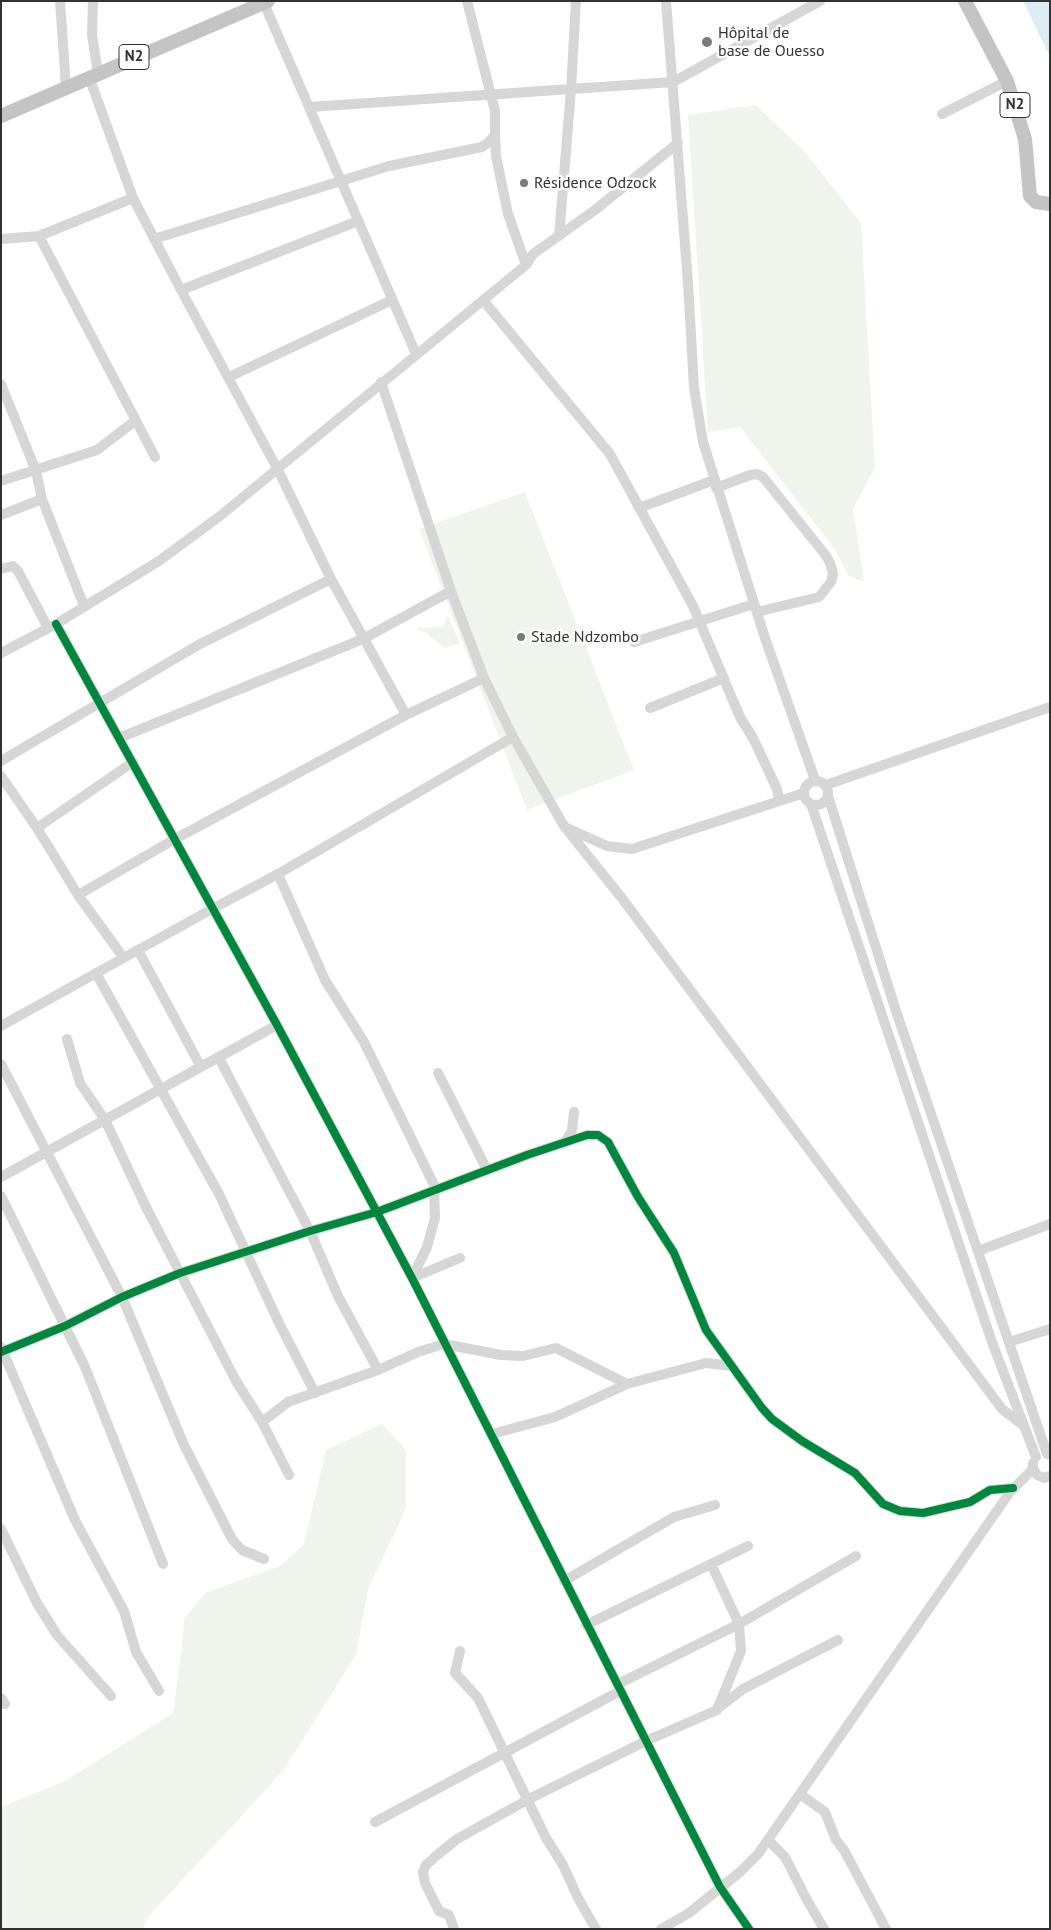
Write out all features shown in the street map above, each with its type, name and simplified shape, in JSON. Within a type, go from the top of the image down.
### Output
[{"type":"highway","name":"N2","points":[[965,1],[1007,81],[1025,139],[1030,196],[1036,202],[1050,204]]},
{"type":"highway","name":"N2","points":[[1,116],[265,2]]},
{"type":"street","points":[[60,1],[66,88]]},
{"type":"street","points":[[92,1],[94,75],[115,156],[133,198],[278,470],[331,579],[406,715]]},
{"type":"street","points":[[467,1],[495,111],[496,156],[508,214],[526,265]]},
{"type":"street","points":[[559,236],[576,1]]},
{"type":"street","points":[[666,1],[678,143],[694,388],[705,451],[815,780],[827,791],[896,1011],[1049,1455],[1036,1457]]},
{"type":"street","points":[[265,2],[416,354]]},
{"type":"street","points":[[310,107],[673,82],[814,3]]},
{"type":"street","points":[[942,114],[1007,81]]},
{"type":"street","points":[[154,239],[389,166],[482,147],[495,135]]},
{"type":"street","points":[[1,653],[52,626],[160,561],[278,470],[381,382],[526,265],[533,254],[559,236],[678,143]]},
{"type":"street","points":[[1,239],[39,236],[133,198]]},
{"type":"street","points":[[181,290],[358,221]]},
{"type":"street","points":[[39,236],[155,457]]},
{"type":"street","points":[[228,377],[392,300]]},
{"type":"street","points":[[482,300],[606,449],[693,606],[740,717],[753,738],[777,789],[779,801]]},
{"type":"street","points":[[381,382],[451,590],[484,678],[513,737],[564,826],[621,897],[1002,1409],[1023,1425]]},
{"type":"street","points":[[1,384],[36,471],[42,499],[84,606]]},
{"type":"street","points":[[1,481],[97,450],[136,421]]},
{"type":"street","points":[[634,642],[700,622],[756,608],[819,597],[831,582],[833,574],[827,557],[763,477],[757,474],[715,484],[639,508]]},
{"type":"street","points":[[1,515],[42,499]]},
{"type":"street","points":[[1,569],[14,566],[18,571],[99,702],[133,762],[277,1025],[412,1278],[720,1887],[749,1929]]},
{"type":"street","points":[[1,761],[200,644],[331,579]]},
{"type":"street","points":[[119,738],[363,639],[451,590]]},
{"type":"street","points":[[78,895],[175,839],[406,715],[484,678]]},
{"type":"street","points":[[650,708],[724,678]]},
{"type":"street","points":[[811,804],[822,804],[827,791],[1050,706]]},
{"type":"street","points":[[1,1026],[212,908],[278,874],[513,737]]},
{"type":"street","points":[[37,828],[133,762]]},
{"type":"street","points":[[1,776],[37,828],[78,895],[123,957]]},
{"type":"street","points":[[661,1929],[689,1913],[740,1872],[758,1854],[1013,1488],[1032,1469],[1036,1457],[993,1345],[811,804],[806,800],[805,787],[815,780]]},
{"type":"street","points":[[564,826],[606,846],[632,849],[804,793]]},
{"type":"street","points":[[278,874],[324,980],[364,1042],[435,1190],[435,1218],[427,1247],[412,1278]]},
{"type":"street","points":[[138,950],[201,1067]]},
{"type":"street","points":[[96,973],[219,1194],[315,1394]]},
{"type":"street","points":[[1,1177],[277,1025]]},
{"type":"street","points":[[67,1039],[80,1082],[105,1120],[180,1274],[236,1381],[262,1422],[289,1476]]},
{"type":"street","points":[[219,1058],[310,1231],[338,1296],[378,1370]]},
{"type":"street","points":[[1,1064],[122,1297],[184,1444],[232,1539],[242,1550],[264,1559]]},
{"type":"street","points":[[438,1073],[487,1170]]},
{"type":"street","points":[[565,1142],[572,1130],[574,1112]]},
{"type":"street","points":[[159,1691],[136,1652],[124,1611],[75,1520],[2,1350],[65,1326],[122,1297],[180,1274],[245,1251],[377,1212],[487,1170],[593,1134],[608,1142],[638,1196],[674,1253],[703,1326],[772,1419],[802,1441],[855,1473],[874,1496],[891,1509],[923,1513],[970,1502],[990,1490],[1013,1488]]},
{"type":"street","points":[[1,1196],[86,1367],[163,1564]]},
{"type":"street","points":[[978,1251],[1050,1224]]},
{"type":"street","points":[[412,1278],[460,1258]]},
{"type":"street","points":[[1009,1342],[1050,1329]]},
{"type":"street","points":[[262,1422],[288,1402],[315,1394],[378,1370],[418,1352],[444,1344],[524,1356],[560,1349],[627,1384]]},
{"type":"street","points":[[492,1434],[555,1417],[627,1384],[706,1363],[732,1366]]},
{"type":"street","points":[[1032,1469],[1037,1475],[1049,1478]]},
{"type":"street","points":[[564,1581],[674,1516],[712,1502]]},
{"type":"street","points":[[1,1529],[37,1603],[57,1635],[111,1696]]},
{"type":"street","points":[[586,1625],[748,1546]]},
{"type":"street","points":[[375,1822],[619,1687],[740,1624],[856,1556]]},
{"type":"street","points":[[711,1564],[740,1624],[741,1651],[717,1710]]},
{"type":"street","points":[[454,1929],[448,1915],[439,1911],[431,1896],[423,1872],[426,1865],[457,1839],[529,1799],[646,1741],[717,1710],[743,1689],[838,1640]]},
{"type":"street","points":[[460,1651],[455,1673],[478,1698],[503,1752],[529,1799],[546,1838],[564,1865],[578,1898],[596,1929]]},
{"type":"street","points":[[800,1794],[825,1812],[836,1840],[844,1850],[886,1929]]},
{"type":"street","points":[[768,1840],[786,1857],[808,1902],[824,1929]]},
{"type":"shaded area","points":[[1023,1],[1050,1],[1050,57]]},
{"type":"shaded area","points":[[756,105],[805,152],[861,223],[875,467],[853,509],[864,582],[849,576],[833,547],[740,427],[708,432],[688,115]]},
{"type":"shaded area","name":"Stade Ndzombo","points":[[525,492],[634,770],[527,810],[419,529]]},
{"type":"shaded area","points":[[448,615],[460,644],[443,648],[427,633],[418,630],[418,628],[442,627]]},
{"type":"shaded area","points":[[382,1424],[406,1450],[406,1509],[368,1589],[356,1655],[283,1771],[148,1917],[143,1929],[1,1929],[1,1807],[65,1781],[173,1713],[184,1619],[205,1593],[280,1566],[304,1544],[326,1450]]},
{"type":"cycle path","points":[[56,624],[277,1025],[412,1278],[720,1887],[749,1929]]},
{"type":"cycle path","points":[[1,1352],[65,1326],[122,1297],[180,1273],[310,1231],[377,1212],[527,1155],[587,1135],[598,1135],[608,1142],[638,1197],[674,1253],[706,1330],[772,1419],[802,1441],[855,1473],[883,1504],[900,1511],[923,1513],[970,1502],[990,1490],[1013,1488]]},
{"type":"place","name":"Hôpital de base de Ouesso","points":[[707,42]]},
{"type":"place","name":"Résidence Odzock","points":[[524,183]]},
{"type":"place","name":"Stade Ndzombo","points":[[521,637]]}]
